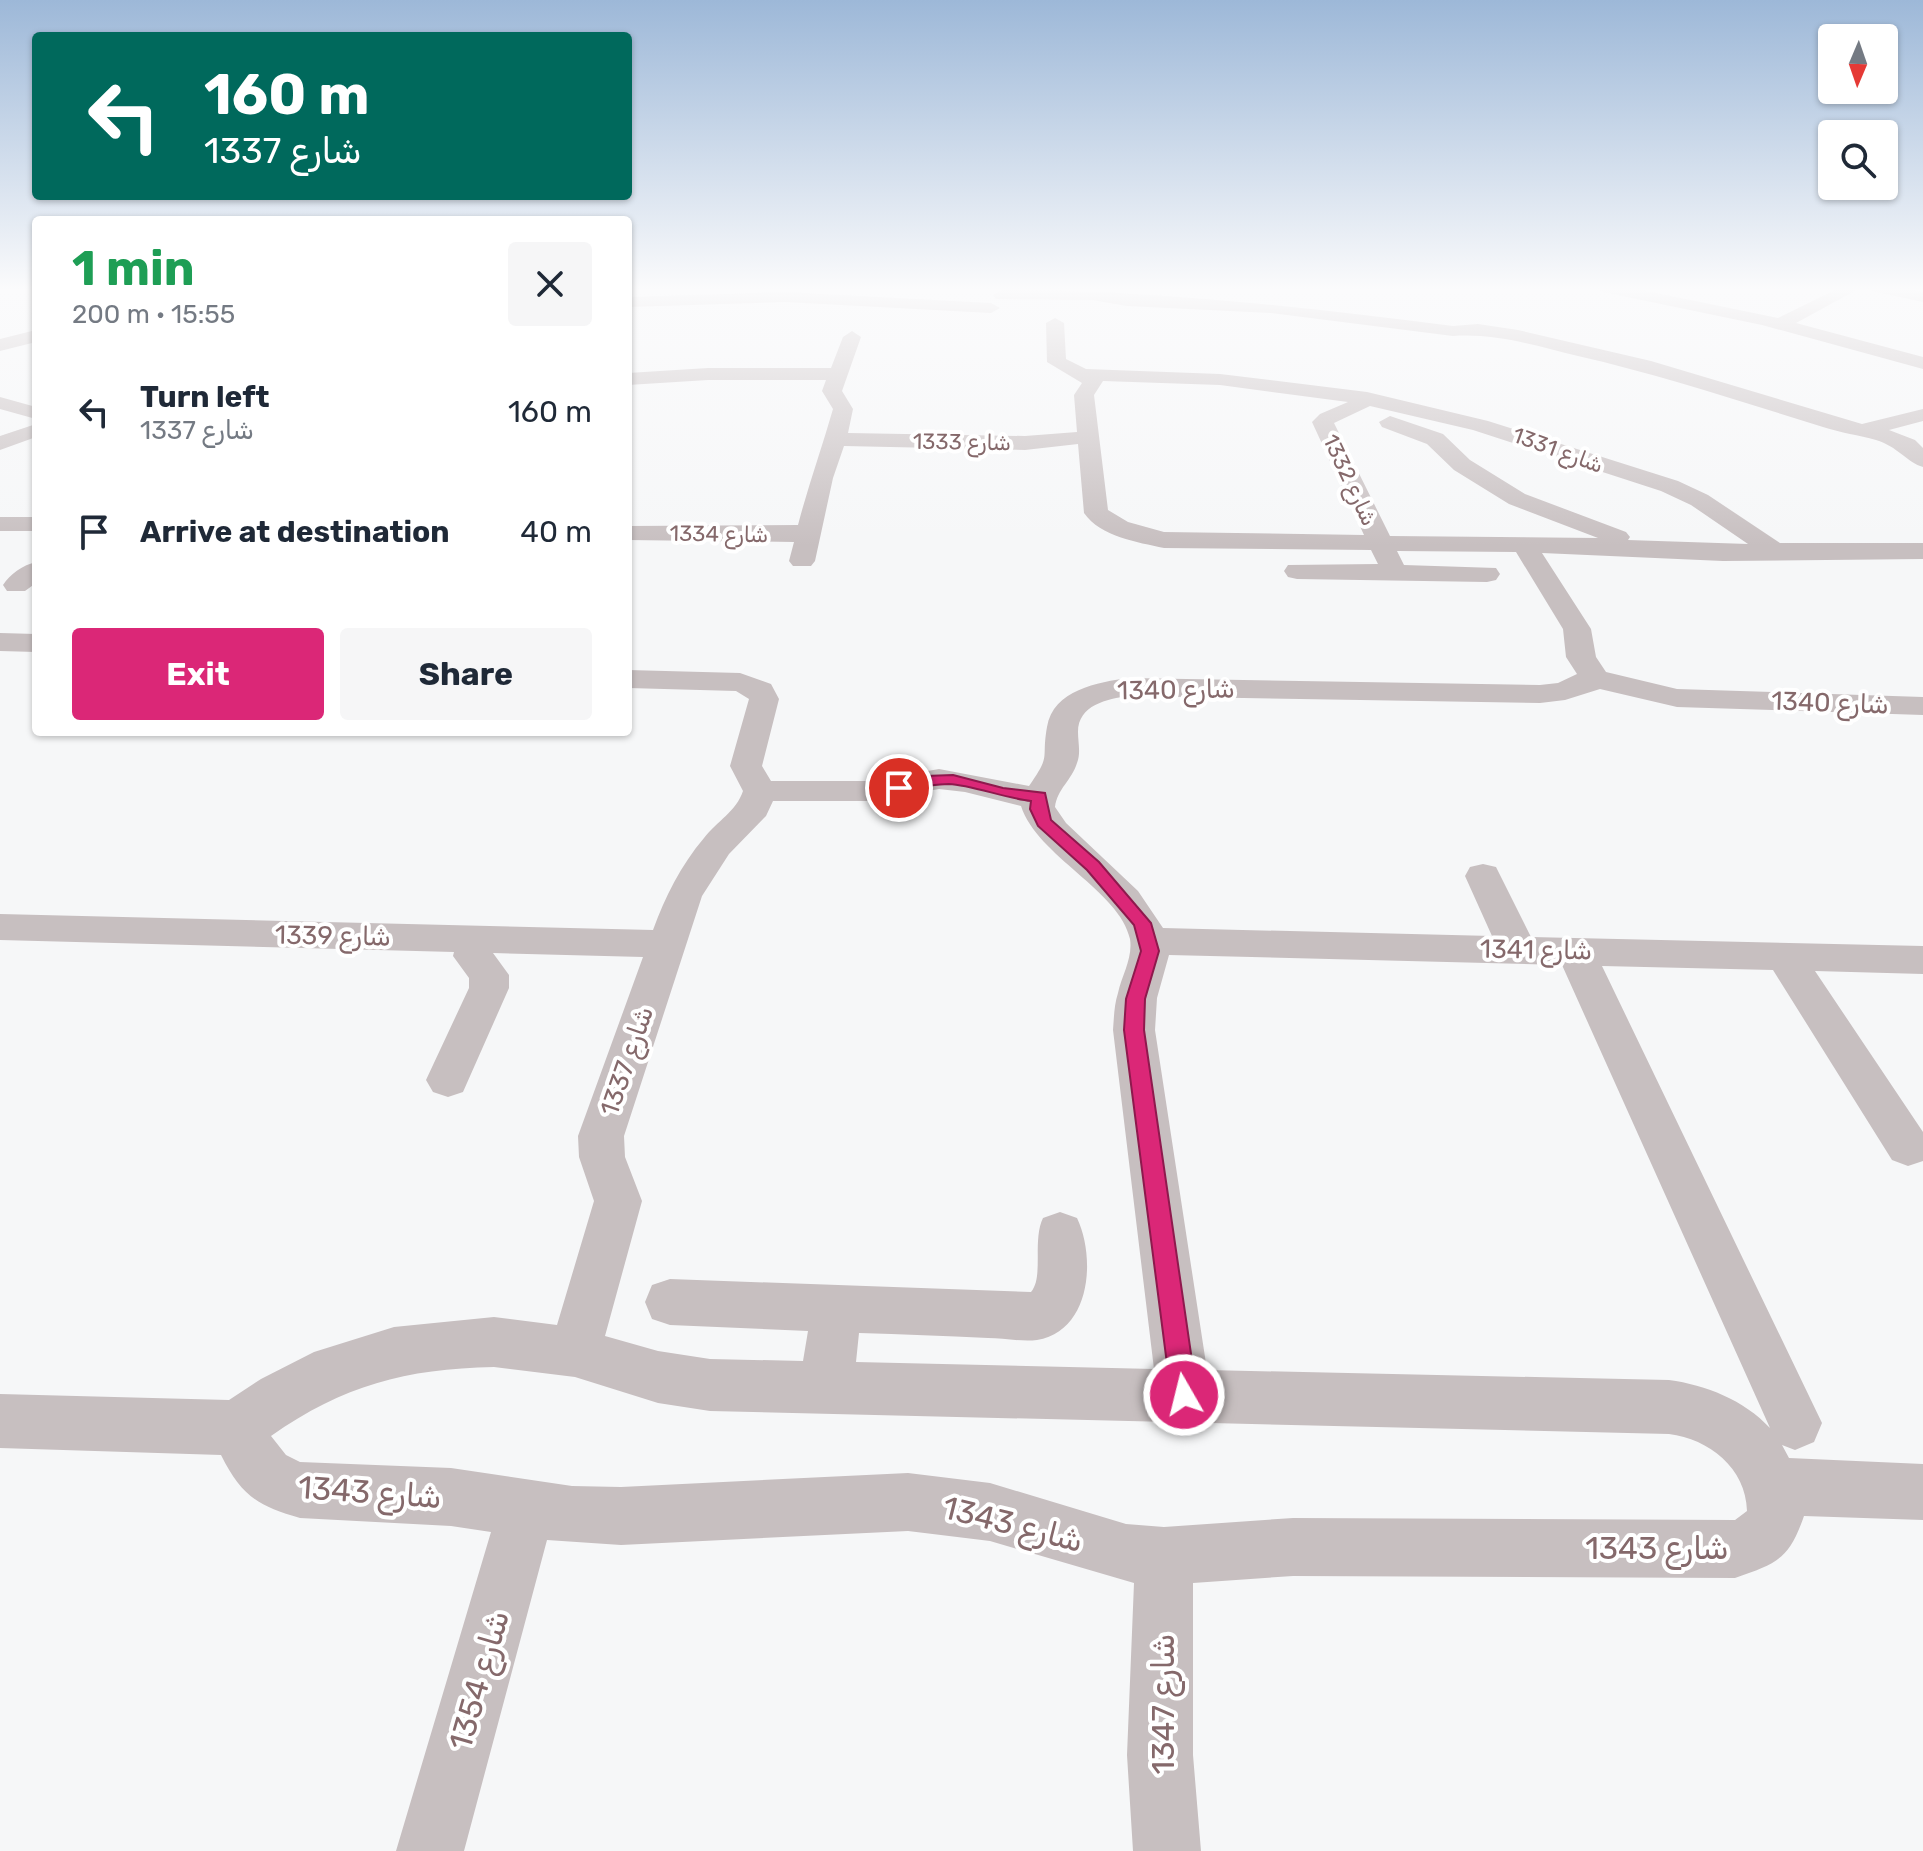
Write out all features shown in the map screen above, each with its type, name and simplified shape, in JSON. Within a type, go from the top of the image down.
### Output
[{"type":"street","points":[[632,379],[732,373]]},
{"type":"street","points":[[776,373],[837,374]]},
{"type":"street","points":[[1082,373],[1093,383],[1066,418],[1088,437],[1096,513],[1122,528],[1164,540],[1524,545],[1703,553],[1923,551]]},
{"type":"street","points":[[1614,373],[1857,443],[1886,436],[1917,461]]},
{"type":"street","name":"شارع 1334","points":[[802,561],[821,478],[829,463],[843,409],[832,394],[837,374]]},
{"type":"street","name":"شارع 1331","points":[[1086,375],[1237,380],[1479,424],[1672,487],[1690,495],[1775,551]]},
{"type":"street","points":[[0,403],[32,412]]},
{"type":"street","points":[[1360,403],[1441,444],[1462,465],[1517,499],[1615,536],[1635,548]]},
{"type":"street","name":"شارع 1332","points":[[1360,403],[1327,417],[1323,422],[1380,543]]},
{"type":"street","points":[[1857,443],[1923,415]]},
{"type":"street","name":"شارع 1333","points":[[835,439],[901,441],[910,449],[929,452],[949,450],[960,442],[1034,442],[1066,418],[1088,437]]},
{"type":"street","points":[[0,443],[32,431]]},
{"type":"street","points":[[0,524],[32,524]]},
{"type":"street","name":"شارع 1334","points":[[632,533],[792,535],[809,530]]},
{"type":"street","points":[[1380,543],[1395,573]]},
{"type":"street","points":[[1524,545],[1574,624],[1581,657],[1596,680]]},
{"type":"street","points":[[1297,571],[1487,574]]},
{"type":"street","points":[[0,642],[26,660]]},
{"type":"street","points":[[1392,665],[1480,680],[1545,668]]},
{"type":"street","points":[[632,679],[740,682],[760,690],[764,699],[746,766],[760,791],[871,791],[953,779],[1002,793],[1040,797],[1039,809],[1044,822],[1111,885],[1142,923],[1149,941],[1149,960],[1136,999],[1134,1030],[1184,1395]]},
{"type":"street","name":"شارع 1340","points":[[1040,797],[1062,764],[1062,729],[1067,713],[1082,700],[1103,691],[1143,687],[1480,680],[1549,694],[1596,680],[1677,698],[1923,706]]},
{"type":"street","name":"شارع 1337","points":[[575,1352],[618,1201],[602,1157],[601,1136],[666,944],[694,878],[716,846],[754,808],[760,791]]},
{"type":"street","points":[[1483,876],[1518,950]]},
{"type":"street","name":"شارع 1339","points":[[0,927],[666,944]]},
{"type":"street","points":[[448,1080],[489,988],[489,975],[473,956],[476,940]]},
{"type":"street","name":"شارع 1341","points":[[1149,941],[1923,960]]},
{"type":"street","points":[[1575,951],[1795,1423]]},
{"type":"street","points":[[1784,956],[1908,1147]]},
{"type":"street","points":[[670,1302],[1037,1316],[1057,1304],[1061,1293],[1060,1233]]},
{"type":"street","points":[[826,1387],[837,1309]]},
{"type":"street","points":[[0,1421],[236,1428],[280,1398],[333,1370],[394,1352],[428,1346],[494,1342],[575,1352],[684,1382],[1669,1407],[1696,1411],[1734,1432],[1764,1467],[1773,1486],[1923,1492]]},
{"type":"street","name":"شارع 1343","points":[[236,1428],[265,1478],[300,1490],[451,1497],[572,1515],[621,1516],[908,1502],[990,1512],[1126,1553],[1164,1556],[1293,1547],[1735,1549],[1753,1546],[1766,1536],[1774,1523],[1776,1505],[1773,1486]]},
{"type":"street","name":"شارع 1354","points":[[430,1851],[527,1508]]},
{"type":"street","name":"شارع 1347","points":[[1164,1556],[1160,1755],[1167,1851]]},
{"type":"route","points":[[899,788],[925,781],[953,779],[1002,793],[1040,797],[1040,816],[1044,822],[1111,885],[1147,932],[1149,960],[1136,999],[1134,1030],[1184,1395]]}]
